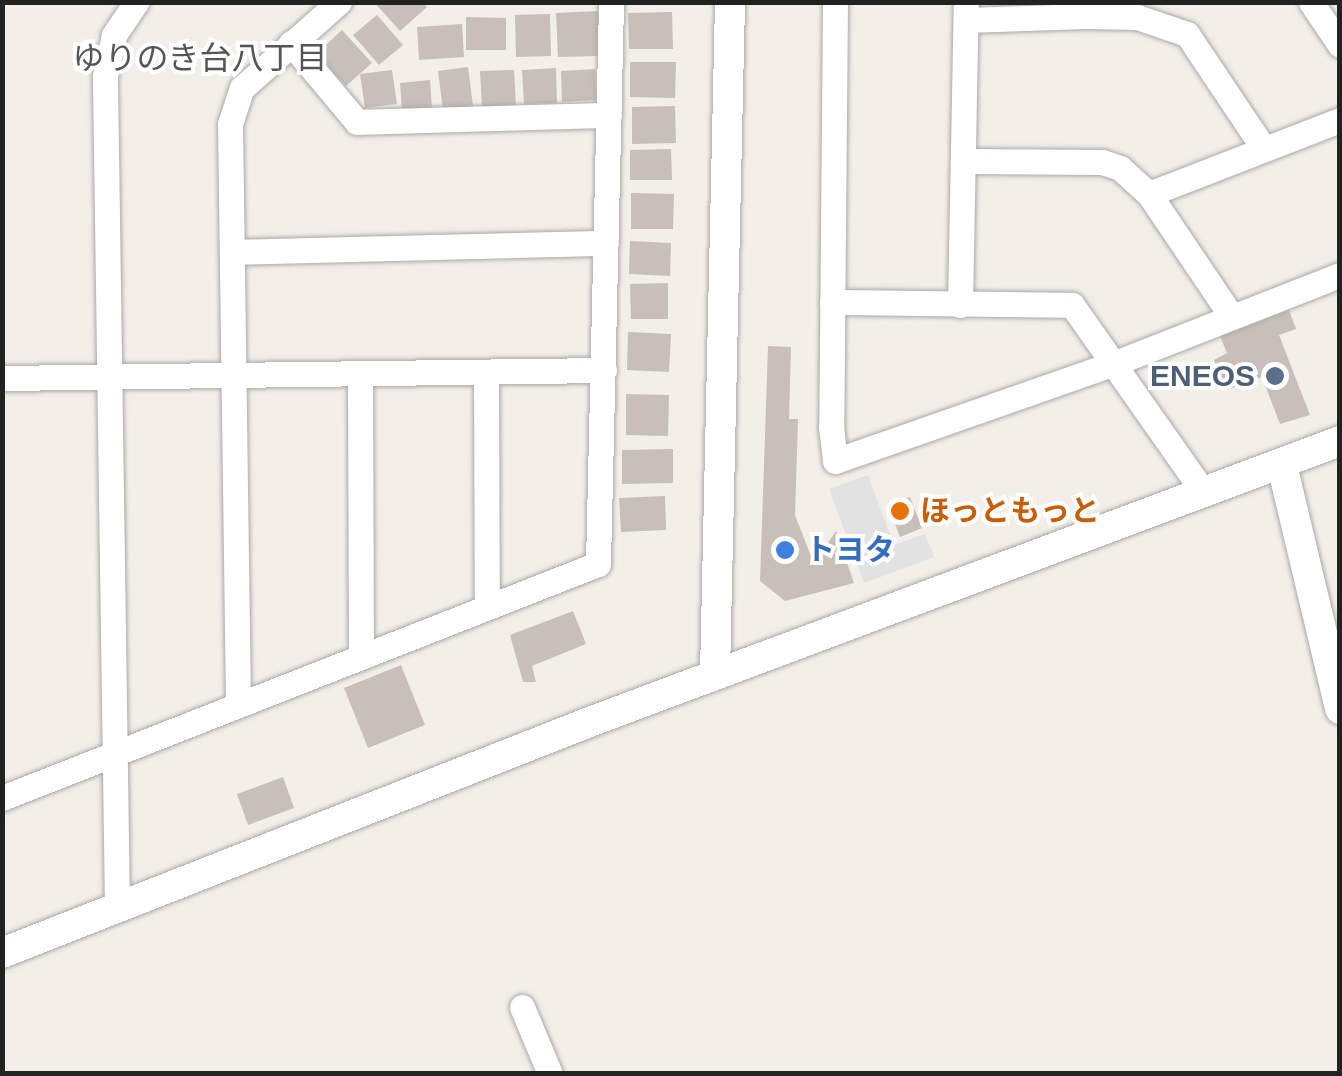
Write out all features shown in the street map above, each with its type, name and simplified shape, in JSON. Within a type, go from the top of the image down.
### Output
[{"type":"street","points":[[117,909],[104,76],[114,34],[136,2]]},
{"type":"street","points":[[238,703],[232,113],[242,88],[339,2]]},
{"type":"street","points":[[2,798],[598,564],[611,2]]},
{"type":"street","points":[[715,674],[730,2]]},
{"type":"street","points":[[835,2],[830,427],[835,461],[1115,363],[1340,275]]},
{"type":"street","points":[[1311,2],[1340,45]]},
{"type":"street","points":[[960,306],[966,11],[1085,9],[1136,17],[1187,34],[1264,149]]},
{"type":"street","points":[[291,43],[358,122],[609,114]]},
{"type":"street","points":[[1148,194],[1340,120]]},
{"type":"street","points":[[962,162],[1102,162],[1120,168],[1148,194],[1232,317]]},
{"type":"street","points":[[232,252],[606,243]]},
{"type":"street","points":[[832,302],[1072,305],[1204,493]]},
{"type":"street","points":[[2,378],[604,370]]},
{"type":"street","points":[[486,372],[488,607]]},
{"type":"street","points":[[360,373],[361,656]]},
{"type":"street","points":[[2,953],[715,674],[1340,441]]},
{"type":"street","points":[[1282,465],[1340,709]]},
{"type":"street","points":[[522,1007],[550,1074]]},
{"type":"shaded area","points":[[868,475],[894,545],[925,534],[934,557],[864,583],[829,489]]},
{"type":"building","points":[[374,2],[423,2],[427,7],[400,31]]},
{"type":"building","points":[[598,11],[599,56],[558,57],[556,13]]},
{"type":"building","points":[[672,12],[673,49],[629,49],[628,13]]},
{"type":"building","points":[[550,14],[551,56],[516,57],[515,15]]},
{"type":"building","points":[[377,15],[403,45],[379,65],[353,35]]},
{"type":"building","points":[[466,17],[506,18],[506,50],[466,50]]},
{"type":"building","points":[[462,24],[464,57],[419,60],[417,27]]},
{"type":"building","points":[[342,30],[372,63],[346,86],[316,54]]},
{"type":"building","points":[[630,62],[676,62],[675,98],[630,97]]},
{"type":"building","points":[[468,67],[473,106],[443,110],[438,71]]},
{"type":"building","points":[[556,68],[557,103],[524,104],[522,70]]},
{"type":"building","points":[[595,69],[596,100],[562,102],[561,71]]},
{"type":"building","points":[[392,70],[397,104],[365,108],[360,74]]},
{"type":"building","points":[[514,70],[516,106],[482,107],[480,71]]},
{"type":"building","points":[[430,80],[432,108],[402,110],[400,83]]},
{"type":"building","points":[[675,106],[676,143],[632,144],[632,107]]},
{"type":"building","points":[[671,149],[672,180],[630,180],[630,150]]},
{"type":"building","points":[[631,193],[674,194],[673,229],[631,229]]},
{"type":"building","points":[[630,241],[671,243],[670,276],[629,274]]},
{"type":"building","points":[[668,283],[668,319],[631,319],[630,284]]},
{"type":"building","points":[[1289,310],[1296,329],[1279,335],[1310,415],[1280,424],[1262,377],[1227,390],[1214,360],[1227,353],[1220,336]]},
{"type":"building","points":[[628,332],[671,334],[669,372],[627,370]]},
{"type":"building","points":[[768,346],[791,347],[789,419],[798,419],[795,515],[814,564],[836,531],[854,583],[785,601],[760,581]]},
{"type":"building","points":[[626,394],[669,395],[668,436],[626,435]]},
{"type":"building","points":[[673,449],[673,483],[622,484],[622,450]]},
{"type":"building","points":[[665,496],[666,530],[621,532],[619,498]]},
{"type":"building","points":[[910,497],[922,528],[900,537],[888,505]]},
{"type":"building","points":[[573,611],[586,644],[532,666],[536,682],[523,682],[510,635]]},
{"type":"building","points":[[401,665],[425,725],[368,748],[344,688]]},
{"type":"building","points":[[283,777],[294,808],[248,825],[237,794]]},
{"type":"place","name":"ENEOS","points":[[1275,376]]},
{"type":"place","name":"ほっともっと","points":[[900,511]]},
{"type":"place","name":"トヨタ","points":[[785,550]]},
{"type":"district","name":"ゆりのき台八丁目","points":[[200,58]]}]
